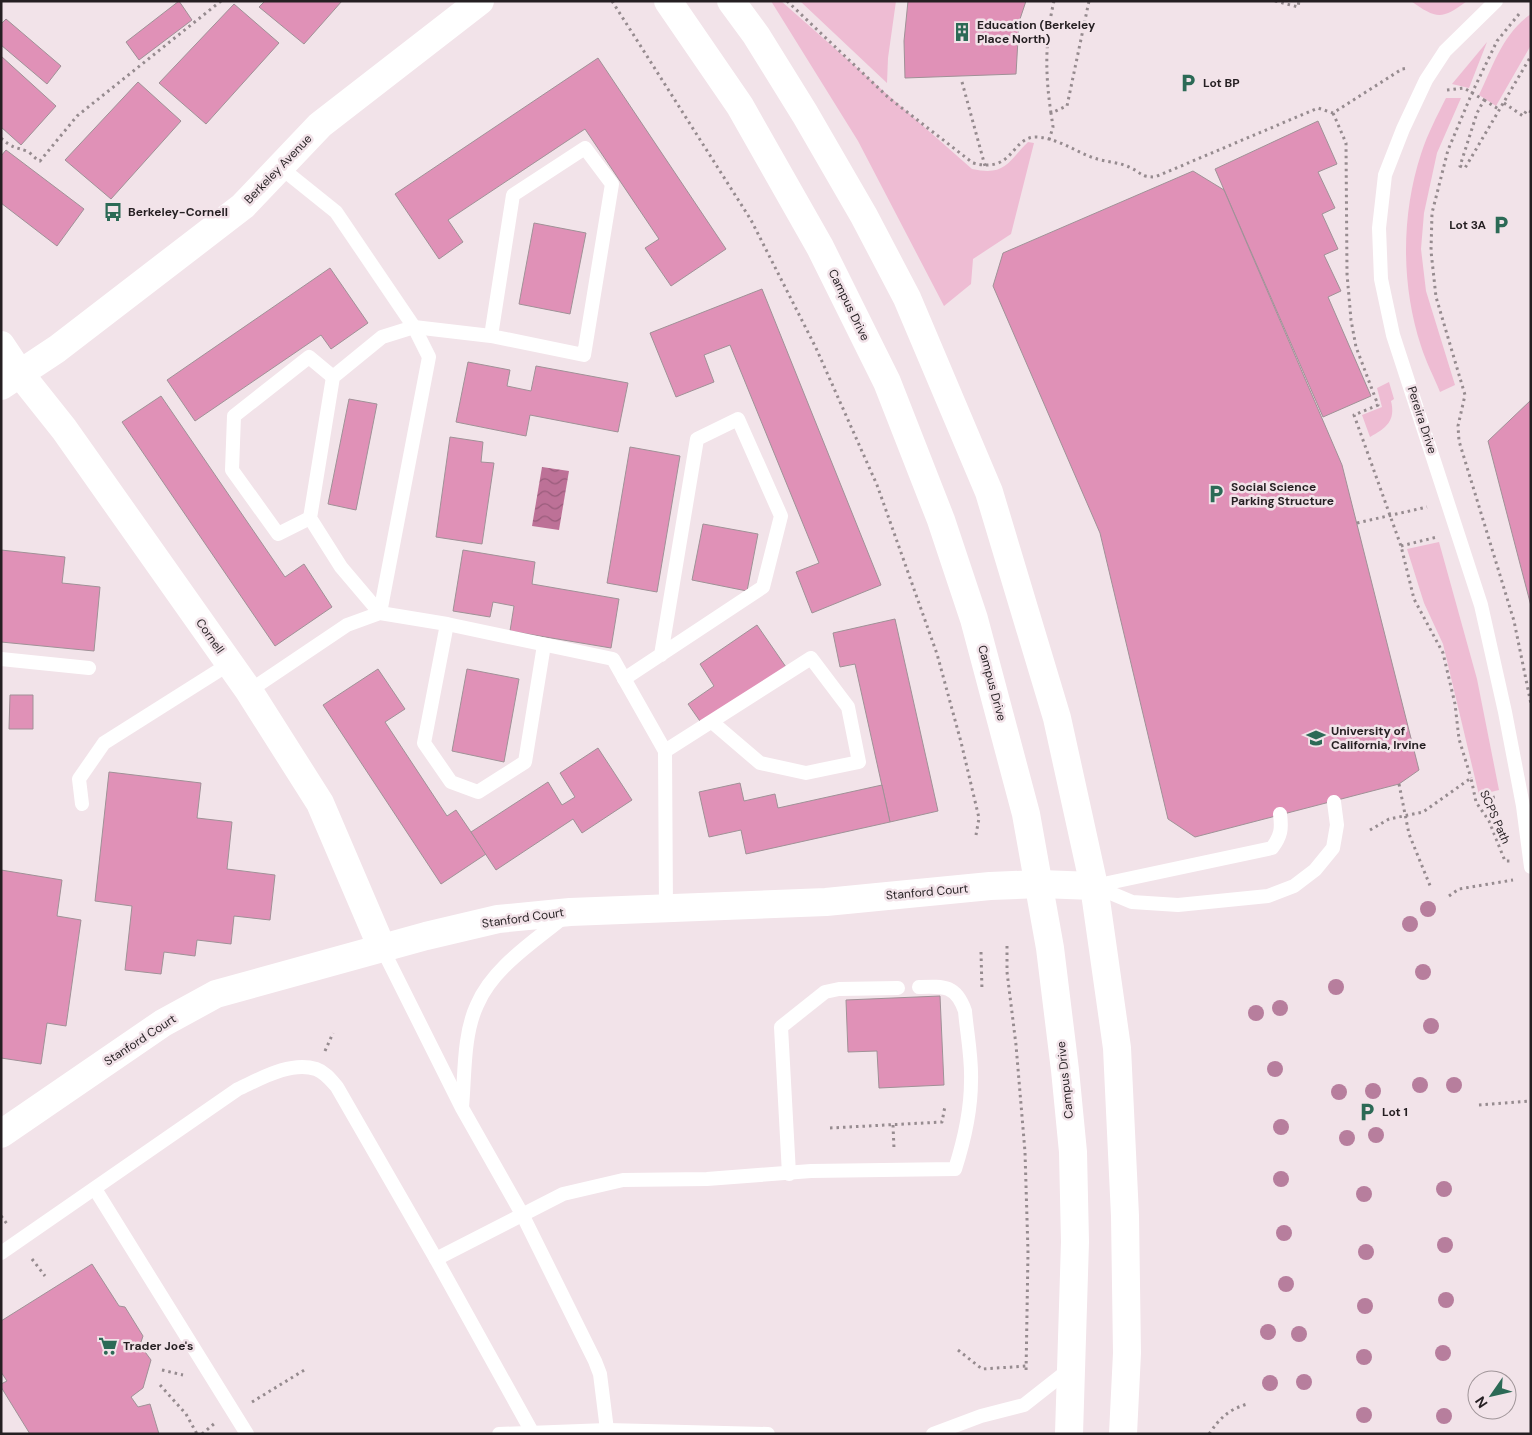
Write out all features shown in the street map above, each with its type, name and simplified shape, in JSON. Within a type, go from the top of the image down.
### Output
[{"type":"main road","name":"Berkeley Avenue","points":[[11,381],[243,206],[320,125],[480,1]]},
{"type":"main road","name":"Campus Drive","points":[[668,1],[740,106],[820,247],[887,382],[941,520],[974,619],[1026,814],[1050,948],[1073,1152],[1074,1242],[1069,1434]]},
{"type":"main road","points":[[731,1],[756,35],[805,114],[864,216],[907,298],[982,474],[1021,594],[1057,718],[1094,886],[1117,1048],[1125,1216],[1127,1333],[1123,1434]]},
{"type":"main road","name":"Cornell","points":[[1,345],[11,381],[64,429],[249,691],[320,803],[382,948]]},
{"type":"main road","name":"Stanford Court","points":[[1,1134],[163,1022],[216,994],[382,948],[498,919],[570,912],[826,902],[990,886],[1040,884],[1094,886]]},
{"type":"lane","name":"Pereira Drive","points":[[1496,1],[1445,51],[1426,80],[1403,129],[1385,175],[1379,228],[1381,279],[1394,335],[1481,606],[1508,731],[1531,867]]},
{"type":"lane","points":[[380,612],[341,567],[310,518],[333,377],[382,337],[414,327],[491,336],[584,355],[612,184],[585,148],[513,195],[491,336]]},
{"type":"lane","points":[[280,167],[336,212],[414,327],[429,356],[380,612]]},
{"type":"lane","points":[[310,518],[278,534],[232,470],[234,416],[310,357],[333,377]]},
{"type":"lane","points":[[624,679],[763,587],[781,516],[738,419],[697,439],[661,654]]},
{"type":"lane","points":[[249,691],[347,625],[380,612],[613,659],[665,751],[666,908]]},
{"type":"lane","points":[[447,624],[424,743],[452,782],[478,792],[525,762],[544,645]]},
{"type":"lane","points":[[665,751],[811,658],[848,707],[859,762],[806,773],[760,763],[712,722]]},
{"type":"lane","points":[[1,659],[89,668]]},
{"type":"lane","points":[[82,804],[79,779],[104,743],[229,664]]},
{"type":"lane","points":[[1094,886],[1132,902],[1169,904],[1268,896],[1301,880],[1316,870],[1333,848],[1337,825],[1334,802]]},
{"type":"lane","points":[[1094,886],[1272,848],[1280,837],[1282,827],[1280,814]]},
{"type":"lane","points":[[462,1108],[469,1030],[476,1006],[486,986],[513,960],[570,912]]},
{"type":"lane","points":[[382,948],[462,1108],[522,1214],[595,1361],[600,1374],[607,1430]]},
{"type":"lane","points":[[436,1259],[562,1194],[623,1180],[811,1172],[955,1169],[970,1107],[972,1079],[965,1011],[961,1000],[954,991],[940,986],[919,987]]},
{"type":"lane","points":[[789,1174],[781,1027],[824,992],[839,989],[898,988]]},
{"type":"lane","points":[[1,1254],[238,1090],[270,1074],[305,1068],[317,1070],[327,1076],[337,1087],[436,1259],[532,1432]]},
{"type":"lane","points":[[95,1189],[247,1434]]},
{"type":"lane","points":[[933,1434],[981,1416],[1024,1405],[1072,1368]]},
{"type":"lane","points":[[499,1434],[607,1430],[768,1434]]},
{"type":"path","points":[[1,138],[10,147],[21,152],[27,151],[40,161],[77,116],[221,1]]},
{"type":"path","points":[[612,1],[751,220],[816,348],[877,485],[937,654],[961,742],[978,818],[976,835]]},
{"type":"path","points":[[786,1],[890,98],[973,163],[985,166],[998,165],[1024,140],[1034,137],[1064,144],[1092,158],[1131,168],[1143,177],[1155,177],[1318,108],[1333,113],[1346,143],[1347,274],[1351,320],[1356,347],[1378,405],[1354,415],[1401,546],[1414,599],[1443,653],[1455,704],[1459,739],[1471,778]]},
{"type":"path","points":[[1049,140],[1053,127],[1046,55],[1048,28],[1054,1]]},
{"type":"path","points":[[1051,113],[1067,106],[1089,1]]},
{"type":"path","points":[[1275,1],[1298,7],[1299,1]]},
{"type":"path","points":[[1519,14],[1497,42],[1472,94],[1446,159],[1432,213],[1431,251],[1436,297],[1465,395],[1458,426],[1459,441],[1514,621],[1531,704]]},
{"type":"path","points":[[1484,100],[1477,113],[1460,166],[1465,168],[1531,56]]},
{"type":"path","points":[[1333,113],[1402,69],[1408,68]]},
{"type":"path","points":[[962,82],[985,166]]},
{"type":"path","points":[[1443,91],[1464,88],[1500,110]]},
{"type":"path","points":[[1504,103],[1523,116],[1527,110],[1531,112]]},
{"type":"path","points":[[1357,523],[1429,506]]},
{"type":"path","points":[[1401,546],[1426,538]]},
{"type":"path","name":"SCPS Path","points":[[1370,830],[1389,819],[1423,812],[1471,778],[1476,802],[1488,821],[1505,861],[1512,859]]},
{"type":"path","points":[[1399,784],[1409,834],[1431,888]]},
{"type":"path","points":[[1486,799],[1495,798]]},
{"type":"path","points":[[1449,896],[1460,889],[1517,879]]},
{"type":"path","points":[[1007,946],[1007,972],[1016,1045],[1025,1162],[1028,1252],[1026,1380]]},
{"type":"path","points":[[325,1052],[333,1034]]},
{"type":"path","points":[[1479,1104],[1531,1101]]},
{"type":"path","points":[[830,1128],[942,1122],[945,1104]]},
{"type":"path","points":[[29,1254],[45,1276]]},
{"type":"path","points":[[958,1350],[982,1369],[1027,1366]]},
{"type":"path","points":[[246,1406],[306,1369]]},
{"type":"path","points":[[162,1370],[183,1375]]},
{"type":"path","points":[[160,1385],[186,1414],[197,1434]]},
{"type":"path","points":[[1209,1434],[1220,1418],[1230,1410],[1247,1404]]},
{"type":"path","points":[[202,1434],[216,1422]]},
{"type":"shaded area","points":[[771,1],[781,1],[972,169],[992,171],[999,169],[1010,162],[1028,142],[1034,143],[1011,234],[973,259],[971,284],[944,306],[858,141]]},
{"type":"shaded area","points":[[800,1],[896,1],[888,58],[887,83]]},
{"type":"shaded area","points":[[1411,1],[1467,1],[1451,12],[1439,15],[1427,11]]},
{"type":"shaded area","points":[[1531,14],[1531,45],[1496,106],[1479,95],[1506,40],[1521,22]]},
{"type":"shaded area","points":[[1487,42],[1469,88],[1452,84]]},
{"type":"shaded area","points":[[1446,98],[1461,98],[1437,153],[1424,213],[1421,249],[1426,291],[1455,385],[1440,392],[1423,352],[1414,323],[1407,275],[1406,250],[1407,225],[1414,177],[1426,140]]},
{"type":"shaded area","points":[[1389,382],[1394,399],[1391,401],[1391,419],[1385,427],[1370,437],[1362,415],[1382,407],[1377,388]]},
{"type":"shaded area","points":[[1439,542],[1477,679],[1499,790],[1479,795],[1443,644],[1424,603],[1407,549]]},
{"type":"water","points":[[542,467],[569,471],[559,530],[532,526]]},
{"type":"building","points":[[179,1],[192,20],[139,60],[126,42]]},
{"type":"building","points":[[265,1],[342,1],[304,44],[259,7]]},
{"type":"building","name":"Education (Berkeley Place North)","points":[[908,1],[1026,1],[1019,22],[1016,74],[905,78],[904,41]]},
{"type":"building","points":[[234,4],[279,43],[206,124],[159,83]]},
{"type":"building","points":[[6,19],[61,66],[47,84],[1,45],[1,24]]},
{"type":"building","points":[[1,56],[56,106],[21,145],[1,127]]},
{"type":"building","points":[[598,58],[726,249],[671,286],[645,248],[659,239],[585,129],[448,220],[463,242],[439,259],[395,194]]},
{"type":"building","points":[[138,82],[181,121],[111,199],[65,160]]},
{"type":"building","points":[[1318,121],[1337,164],[1318,172],[1335,208],[1322,214],[1338,249],[1324,255],[1341,291],[1328,297],[1371,396],[1323,417],[1215,169]]},
{"type":"building","points":[[6,150],[84,209],[57,246],[1,203],[1,156]]},
{"type":"building","name":"Social Science Parking Structure","points":[[1193,171],[1224,190],[1342,465],[1419,770],[1399,784],[1195,837],[1168,819],[1100,533],[993,286],[1003,253]]},
{"type":"building","points":[[534,223],[586,233],[570,314],[519,304]]},
{"type":"building","points":[[330,268],[368,323],[331,349],[321,335],[195,421],[167,380]]},
{"type":"building","points":[[762,289],[881,585],[812,613],[796,572],[819,563],[730,345],[704,355],[714,382],[676,397],[650,333]]},
{"type":"building","points":[[468,362],[510,370],[507,386],[531,391],[536,366],[628,383],[618,432],[530,415],[526,436],[456,422]]},
{"type":"building","points":[[161,396],[285,577],[304,564],[332,607],[275,646],[122,422]]},
{"type":"building","points":[[349,399],[377,404],[356,510],[328,504]]},
{"type":"building","points":[[1531,400],[1531,606],[1488,441]]},
{"type":"building","points":[[450,437],[483,442],[481,462],[494,463],[482,544],[436,537]]},
{"type":"building","points":[[630,447],[680,456],[657,592],[607,583]]},
{"type":"building","points":[[703,524],[758,534],[747,591],[692,580]]},
{"type":"building","points":[[1,550],[65,557],[62,583],[100,587],[94,651],[1,642]]},
{"type":"building","points":[[463,550],[535,562],[532,584],[619,599],[611,648],[510,631],[514,606],[493,602],[490,617],[453,611]]},
{"type":"building","points":[[895,619],[938,811],[890,822],[855,664],[840,667],[833,633]]},
{"type":"building","points":[[757,625],[786,667],[702,724],[688,704],[714,686],[700,664]]},
{"type":"building","points":[[378,669],[405,709],[385,722],[447,816],[456,810],[486,854],[441,884],[323,705]]},
{"type":"building","points":[[467,669],[519,679],[504,762],[452,751]]},
{"type":"building","points":[[10,695],[33,695],[33,729],[9,729]]},
{"type":"building","points":[[598,748],[632,800],[582,833],[573,819],[496,870],[471,832],[548,782],[562,805],[575,797],[560,773]]},
{"type":"building","points":[[109,772],[201,783],[197,818],[232,822],[227,869],[275,875],[270,920],[234,916],[231,944],[197,940],[195,956],[164,952],[161,974],[125,970],[132,906],[95,901]]},
{"type":"building","points":[[740,783],[744,801],[775,794],[778,808],[882,785],[890,822],[746,854],[741,830],[709,837],[699,792]]},
{"type":"building","points":[[1,870],[62,880],[57,916],[81,920],[66,1026],[47,1023],[41,1064],[1,1058]]},
{"type":"building","points":[[940,996],[944,1085],[879,1088],[877,1051],[848,1052],[846,1000]]},
{"type":"building","points":[[92,1264],[119,1306],[125,1307],[143,1336],[140,1345],[151,1360],[143,1388],[131,1397],[138,1407],[150,1404],[159,1434],[30,1434],[1,1387],[1,1384],[7,1381],[1,1372],[1,1321]]},
{"type":"place","name":"Education (Berkeley Place North)","points":[[962,32]]},
{"type":"place","name":"Lot BP","points":[[1188,83]]},
{"type":"place","name":"Berkeley-Cornell","points":[[113,212]]},
{"type":"place","name":"Lot 3A","points":[[1501,225]]},
{"type":"place","name":"Social Science Parking Structure","points":[[1216,494]]},
{"type":"place","name":"University of California, Irvine","points":[[1316,738]]},
{"type":"place","name":"Lot 1","points":[[1367,1112]]},
{"type":"place","name":"Trader Joe's","points":[[108,1346]]}]
